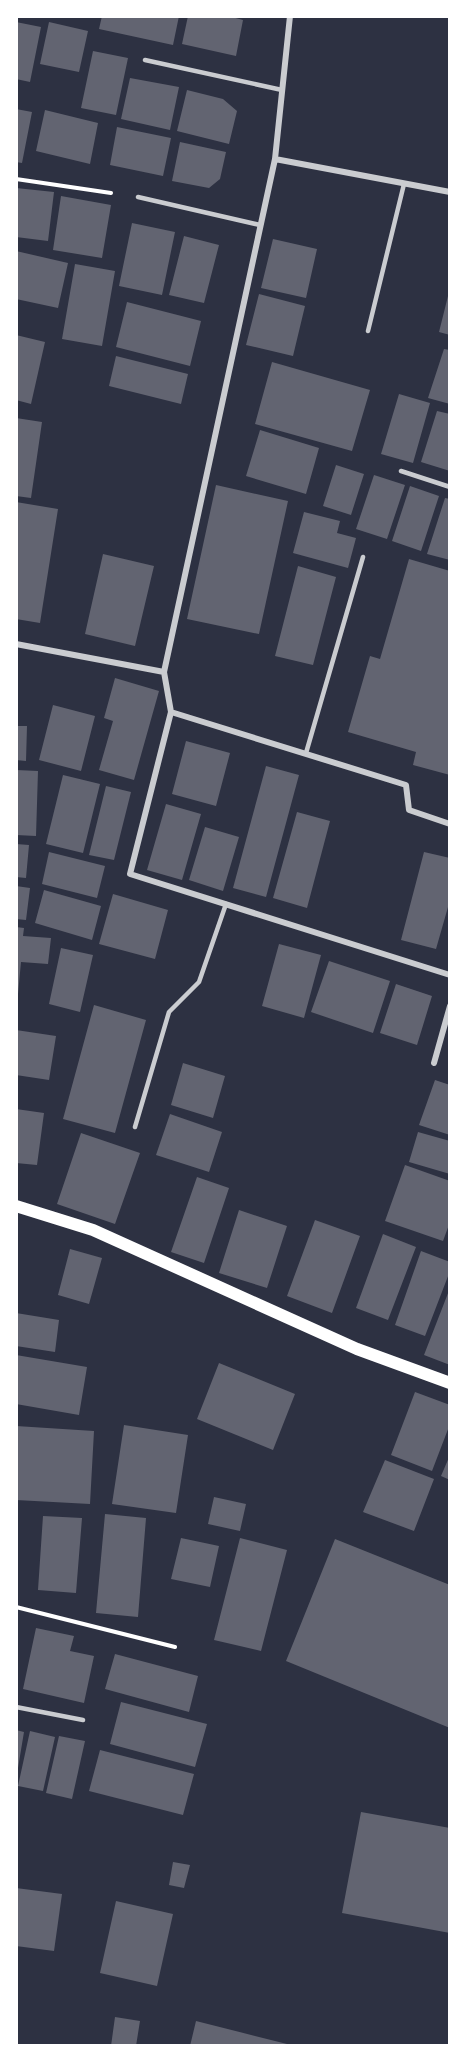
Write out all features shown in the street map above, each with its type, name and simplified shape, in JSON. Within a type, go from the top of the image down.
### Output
[{"type":"main road","points":[[16,1206],[93,1230],[357,1349],[450,1383]]},
{"type":"street","points":[[290,16],[275,159],[164,672],[171,712],[130,874],[450,975]]},
{"type":"street","points":[[275,159],[450,192]]},
{"type":"street","points":[[16,644],[164,672]]},
{"type":"street","points":[[171,712],[406,785],[409,810],[450,824]]},
{"type":"street","points":[[434,1063],[450,1006]]},
{"type":"lane","points":[[145,60],[282,90]]},
{"type":"lane","points":[[368,331],[404,184]]},
{"type":"lane","points":[[138,197],[260,225]]},
{"type":"lane","points":[[401,471],[450,487]]},
{"type":"lane","points":[[306,753],[363,557]]},
{"type":"lane","points":[[135,1127],[169,1012],[200,982],[226,904]]},
{"type":"lane","points":[[16,1707],[82,1720]]},
{"type":"path","points":[[16,179],[138,197]]},
{"type":"path","points":[[16,1607],[175,1647]]},
{"type":"building","points":[[102,16],[179,16],[173,45],[99,29]]},
{"type":"building","points":[[188,16],[228,16],[243,20],[236,56],[182,44]]},
{"type":"building","points":[[16,22],[41,27],[30,82],[16,79]]},
{"type":"building","points":[[49,22],[88,31],[79,72],[40,64]]},
{"type":"building","points":[[93,51],[128,58],[116,115],[81,108]]},
{"type":"building","points":[[130,78],[179,87],[170,130],[121,119]]},
{"type":"building","points":[[187,90],[223,99],[237,111],[229,144],[177,131]]},
{"type":"building","points":[[16,109],[32,112],[22,163],[16,162]]},
{"type":"building","points":[[45,110],[98,123],[90,164],[36,151]]},
{"type":"building","points":[[117,127],[171,138],[163,176],[110,165]]},
{"type":"building","points":[[180,142],[226,152],[220,179],[209,188],[172,181]]},
{"type":"building","points":[[16,188],[54,192],[48,241],[16,237]]},
{"type":"building","points":[[61,196],[111,205],[102,258],[53,250]]},
{"type":"building","points":[[132,223],[175,232],[162,295],[119,286]]},
{"type":"building","points":[[184,236],[219,245],[204,303],[169,295]]},
{"type":"building","points":[[273,239],[317,249],[306,298],[261,288]]},
{"type":"building","points":[[16,251],[68,263],[58,308],[16,299]]},
{"type":"building","points":[[75,264],[115,271],[102,346],[62,339]]},
{"type":"building","points":[[450,292],[450,335],[439,332]]},
{"type":"building","points":[[259,294],[305,306],[293,356],[246,345]]},
{"type":"building","points":[[127,302],[201,321],[190,366],[116,347]]},
{"type":"building","points":[[16,335],[45,342],[31,404],[16,400]]},
{"type":"building","points":[[444,349],[450,350],[450,404],[428,398]]},
{"type":"building","points":[[116,356],[188,374],[181,404],[109,386]]},
{"type":"building","points":[[272,362],[370,390],[352,451],[255,424]]},
{"type":"building","points":[[399,394],[430,403],[413,463],[381,454]]},
{"type":"building","points":[[437,411],[450,414],[450,471],[421,462]]},
{"type":"building","points":[[16,418],[42,422],[31,498],[16,496]]},
{"type":"building","points":[[260,430],[319,448],[306,494],[246,476]]},
{"type":"building","points":[[336,465],[364,474],[351,515],[323,506]]},
{"type":"building","points":[[374,475],[405,485],[387,539],[356,529]]},
{"type":"building","points":[[216,485],[288,501],[259,634],[187,619]]},
{"type":"building","points":[[410,486],[439,496],[421,551],[392,541]]},
{"type":"building","points":[[445,498],[450,499],[450,560],[427,554]]},
{"type":"building","points":[[16,502],[58,509],[40,623],[16,619]]},
{"type":"building","points":[[304,512],[340,521],[337,533],[356,538],[348,568],[293,553]]},
{"type":"building","points":[[103,554],[154,566],[135,646],[85,634]]},
{"type":"building","points":[[409,559],[450,571],[450,775],[413,765],[416,752],[348,732],[370,656],[380,659]]},
{"type":"building","points":[[298,566],[336,577],[313,665],[275,656]]},
{"type":"building","points":[[115,678],[159,691],[134,780],[99,770],[113,721],[104,718]]},
{"type":"building","points":[[53,705],[95,716],[81,771],[39,760]]},
{"type":"building","points":[[16,726],[27,726],[26,761],[16,760]]},
{"type":"building","points":[[186,741],[230,753],[216,806],[172,794]]},
{"type":"building","points":[[266,766],[299,775],[266,897],[233,888]]},
{"type":"building","points":[[16,770],[38,771],[36,836],[16,835]]},
{"type":"building","points":[[63,775],[100,784],[83,853],[46,844]]},
{"type":"building","points":[[106,786],[131,792],[114,860],[89,855]]},
{"type":"building","points":[[166,804],[201,814],[182,880],[147,870]]},
{"type":"building","points":[[297,812],[330,821],[307,908],[273,898]]},
{"type":"building","points":[[205,827],[239,837],[223,891],[189,880]]},
{"type":"building","points":[[16,844],[29,845],[26,878],[16,877]]},
{"type":"building","points":[[49,852],[105,866],[97,898],[42,884]]},
{"type":"building","points":[[424,852],[450,858],[450,900],[436,949],[401,940]]},
{"type":"building","points":[[16,886],[30,888],[26,920],[16,919]]},
{"type":"building","points":[[44,890],[101,906],[92,940],[35,923]]},
{"type":"building","points":[[113,894],[168,910],[155,959],[99,944]]},
{"type":"building","points":[[16,927],[24,928],[23,936],[51,938],[48,964],[21,962],[18,994],[16,994]]},
{"type":"building","points":[[279,944],[321,955],[304,1018],[262,1006]]},
{"type":"building","points":[[61,948],[93,955],[80,1012],[49,1004]]},
{"type":"building","points":[[329,961],[390,981],[373,1033],[311,1012]]},
{"type":"building","points":[[396,984],[432,996],[417,1045],[380,1033]]},
{"type":"building","points":[[94,1005],[146,1020],[115,1133],[63,1119]]},
{"type":"building","points":[[16,1030],[56,1036],[49,1080],[16,1075]]},
{"type":"building","points":[[183,1063],[225,1076],[213,1118],[171,1105]]},
{"type":"building","points":[[435,1080],[450,1085],[450,1135],[419,1125]]},
{"type":"building","points":[[16,1109],[44,1113],[37,1165],[16,1163]]},
{"type":"building","points":[[170,1114],[222,1132],[209,1172],[156,1155]]},
{"type":"building","points":[[418,1132],[450,1141],[450,1174],[409,1162]]},
{"type":"building","points":[[81,1133],[140,1153],[115,1224],[57,1204]]},
{"type":"building","points":[[405,1165],[450,1181],[450,1222],[443,1241],[385,1221]]},
{"type":"building","points":[[197,1177],[229,1188],[204,1263],[171,1252]]},
{"type":"building","points":[[239,1210],[287,1226],[267,1288],[219,1273]]},
{"type":"building","points":[[315,1220],[360,1236],[332,1313],[287,1296]]},
{"type":"building","points":[[383,1234],[416,1247],[388,1320],[356,1308]]},
{"type":"building","points":[[70,1249],[102,1258],[89,1304],[58,1295]]},
{"type":"building","points":[[421,1251],[450,1262],[450,1271],[425,1336],[395,1325]]},
{"type":"building","points":[[450,1288],[450,1365],[424,1355]]},
{"type":"building","points":[[16,1313],[59,1320],[55,1352],[16,1346]]},
{"type":"building","points":[[16,1355],[87,1367],[79,1415],[16,1404]]},
{"type":"building","points":[[219,1363],[295,1394],[273,1450],[197,1419]]},
{"type":"building","points":[[415,1392],[450,1405],[450,1424],[432,1471],[391,1455]]},
{"type":"building","points":[[124,1425],[188,1435],[176,1513],[112,1504]]},
{"type":"building","points":[[16,1426],[94,1431],[90,1504],[16,1500]]},
{"type":"building","points":[[450,1455],[450,1480],[441,1476]]},
{"type":"building","points":[[385,1460],[434,1479],[414,1531],[363,1512]]},
{"type":"building","points":[[214,1497],[246,1504],[240,1531],[208,1524]]},
{"type":"building","points":[[105,1514],[146,1518],[138,1617],[96,1613]]},
{"type":"building","points":[[43,1516],[82,1518],[76,1593],[38,1590]]},
{"type":"building","points":[[181,1538],[219,1546],[210,1587],[171,1579]]},
{"type":"building","points":[[240,1538],[287,1550],[261,1651],[214,1640]]},
{"type":"building","points":[[335,1539],[450,1585],[450,1728],[286,1661]]},
{"type":"building","points":[[36,1628],[74,1636],[70,1651],[94,1656],[84,1703],[23,1689]]},
{"type":"building","points":[[115,1654],[198,1676],[189,1712],[105,1689]]},
{"type":"building","points":[[121,1702],[207,1724],[195,1767],[110,1744]]},
{"type":"building","points":[[16,1730],[24,1732],[18,1768],[16,1768]]},
{"type":"building","points":[[30,1731],[55,1737],[43,1791],[18,1786]]},
{"type":"building","points":[[59,1736],[85,1741],[72,1799],[46,1793]]},
{"type":"building","points":[[100,1750],[194,1774],[183,1815],[89,1791]]},
{"type":"building","points":[[361,1812],[450,1828],[450,1933],[342,1913]]},
{"type":"building","points":[[173,1862],[190,1865],[184,1888],[169,1885]]},
{"type":"building","points":[[16,1888],[62,1894],[54,1951],[16,1946]]},
{"type":"building","points":[[116,1901],[173,1914],[157,1986],[100,1973]]},
{"type":"building","points":[[115,2017],[140,2021],[136,2046],[111,2046]]},
{"type":"building","points":[[196,2021],[291,2045],[291,2046],[190,2046]]}]
